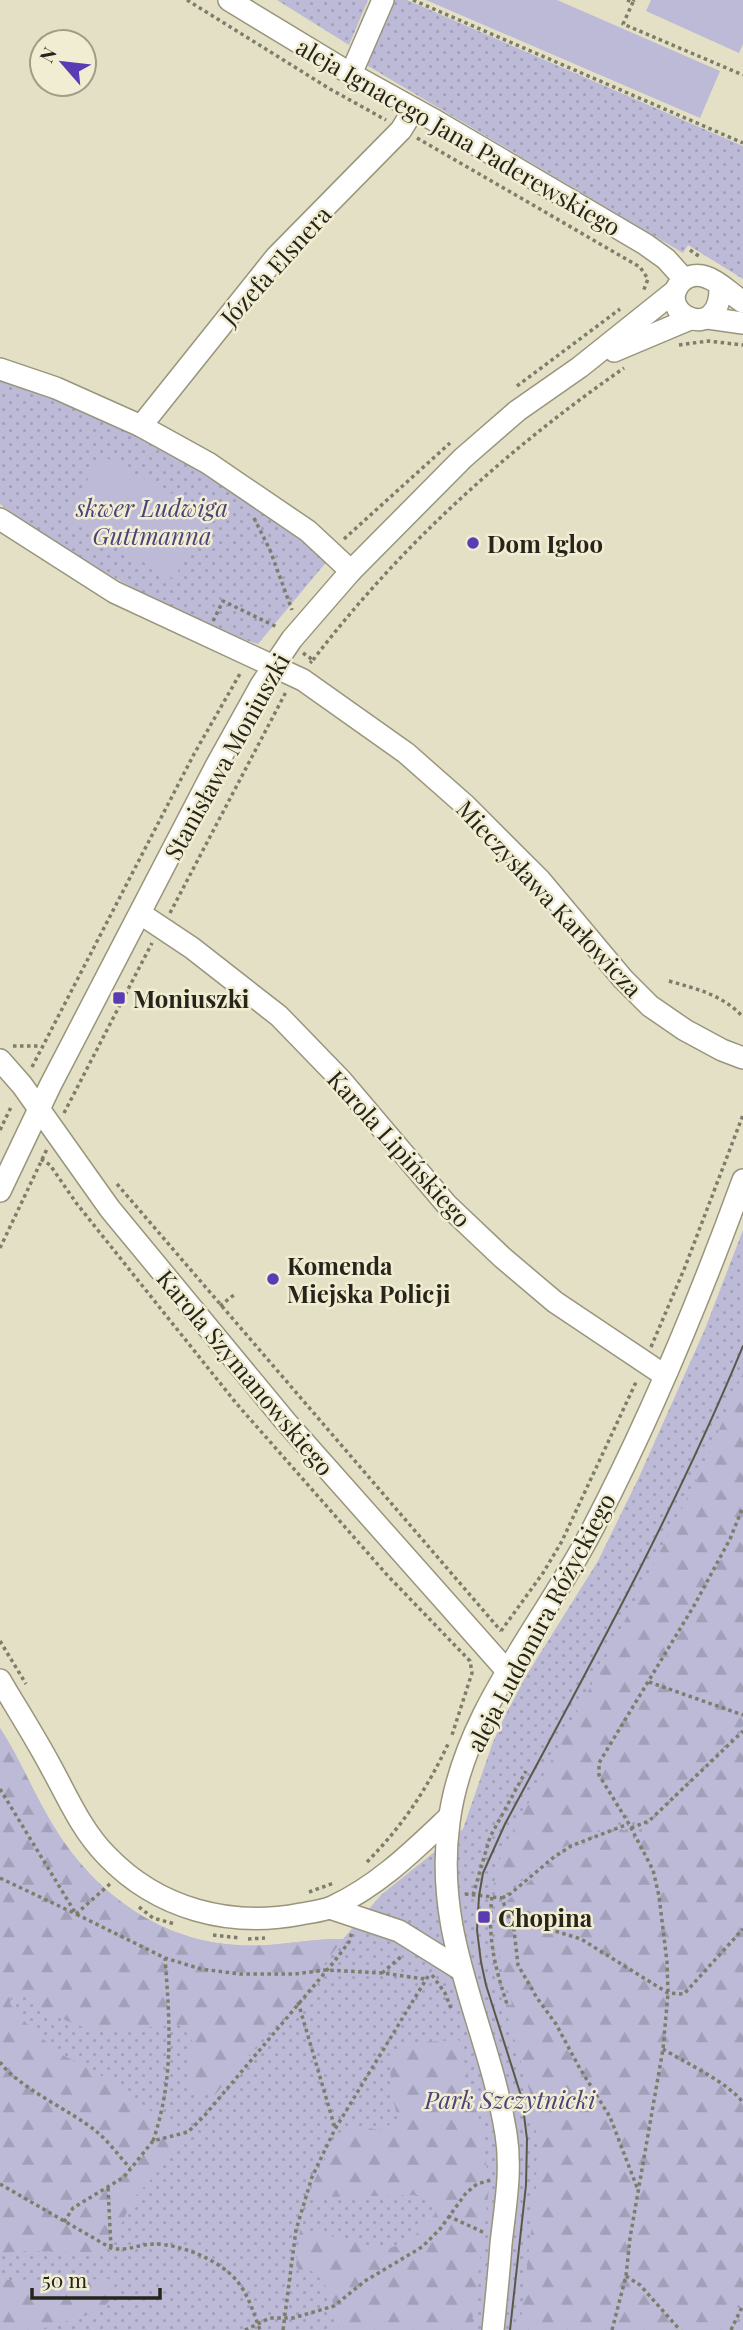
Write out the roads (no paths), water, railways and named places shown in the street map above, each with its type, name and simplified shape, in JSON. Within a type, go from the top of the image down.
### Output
[{"type":"street","name":"aleja Ignacego Jana Paderewskiego","points":[[229,0],[351,74],[645,244],[666,259],[680,285]]},
{"type":"street","points":[[351,74],[383,0]]},
{"type":"street","name":"Józefa Elsnera","points":[[141,426],[276,257],[401,130],[414,109]]},
{"type":"street","points":[[743,302],[704,276],[695,275],[680,285],[674,300],[682,315],[743,323]]},
{"type":"street","name":"Stanisława Moniuszki","points":[[0,1191],[216,766],[274,664],[292,639],[351,571],[463,458],[517,411],[580,367],[680,285]]},
{"type":"street","points":[[699,319],[719,304],[720,286]]},
{"type":"street","name":"Stanisława Moniuszki","points":[[580,367],[639,339],[699,319]]},
{"type":"street","points":[[0,369],[56,388],[141,426],[208,463],[308,531],[351,571]]},
{"type":"street","name":"Mieczysława Karłowicza","points":[[0,519],[114,592],[274,664],[311,684],[406,753],[464,805],[540,880],[623,979],[650,1006],[685,1030],[743,1058]]},
{"type":"street","name":"Karola Lipińskiego","points":[[141,914],[192,948],[279,1016],[341,1080],[447,1205],[503,1258],[555,1302],[664,1375]]},
{"type":"street","name":"Karola Szymanowskiego","points":[[2,1053],[110,1209],[278,1412],[508,1672]]},
{"type":"street","name":"aleja Ludomira Różyckiego","points":[[493,2330],[509,2185],[508,2149],[497,2086],[460,1969],[449,1918],[446,1850],[449,1817],[474,1738],[508,1672],[591,1533],[664,1375],[743,1180]]},
{"type":"street","points":[[0,1680],[83,1827],[107,1856],[141,1885],[193,1910],[221,1917],[263,1920],[330,1908],[381,1879],[449,1817]]},
{"type":"street","points":[[330,1908],[399,1931],[460,1969]]},
{"type":"tram line","points":[[510,2330],[526,2185],[527,2139],[522,2099],[481,1962],[477,1930],[483,1873],[505,1824],[660,1528],[743,1346]]},
{"type":"place","name":"Dom Igloo","points":[[473,543]]},
{"type":"place","name":"Moniuszki","points":[[119,998]]},
{"type":"place","name":"Komenda Miejska Policji","points":[[273,1279]]},
{"type":"place","name":"Chopina","points":[[484,1917]]},
{"type":"park label","name":"skwer Ludwiga Guttmanna","points":[[152,521]]},
{"type":"park label","name":"Park Szczytnicki","points":[[510,2099]]}]
